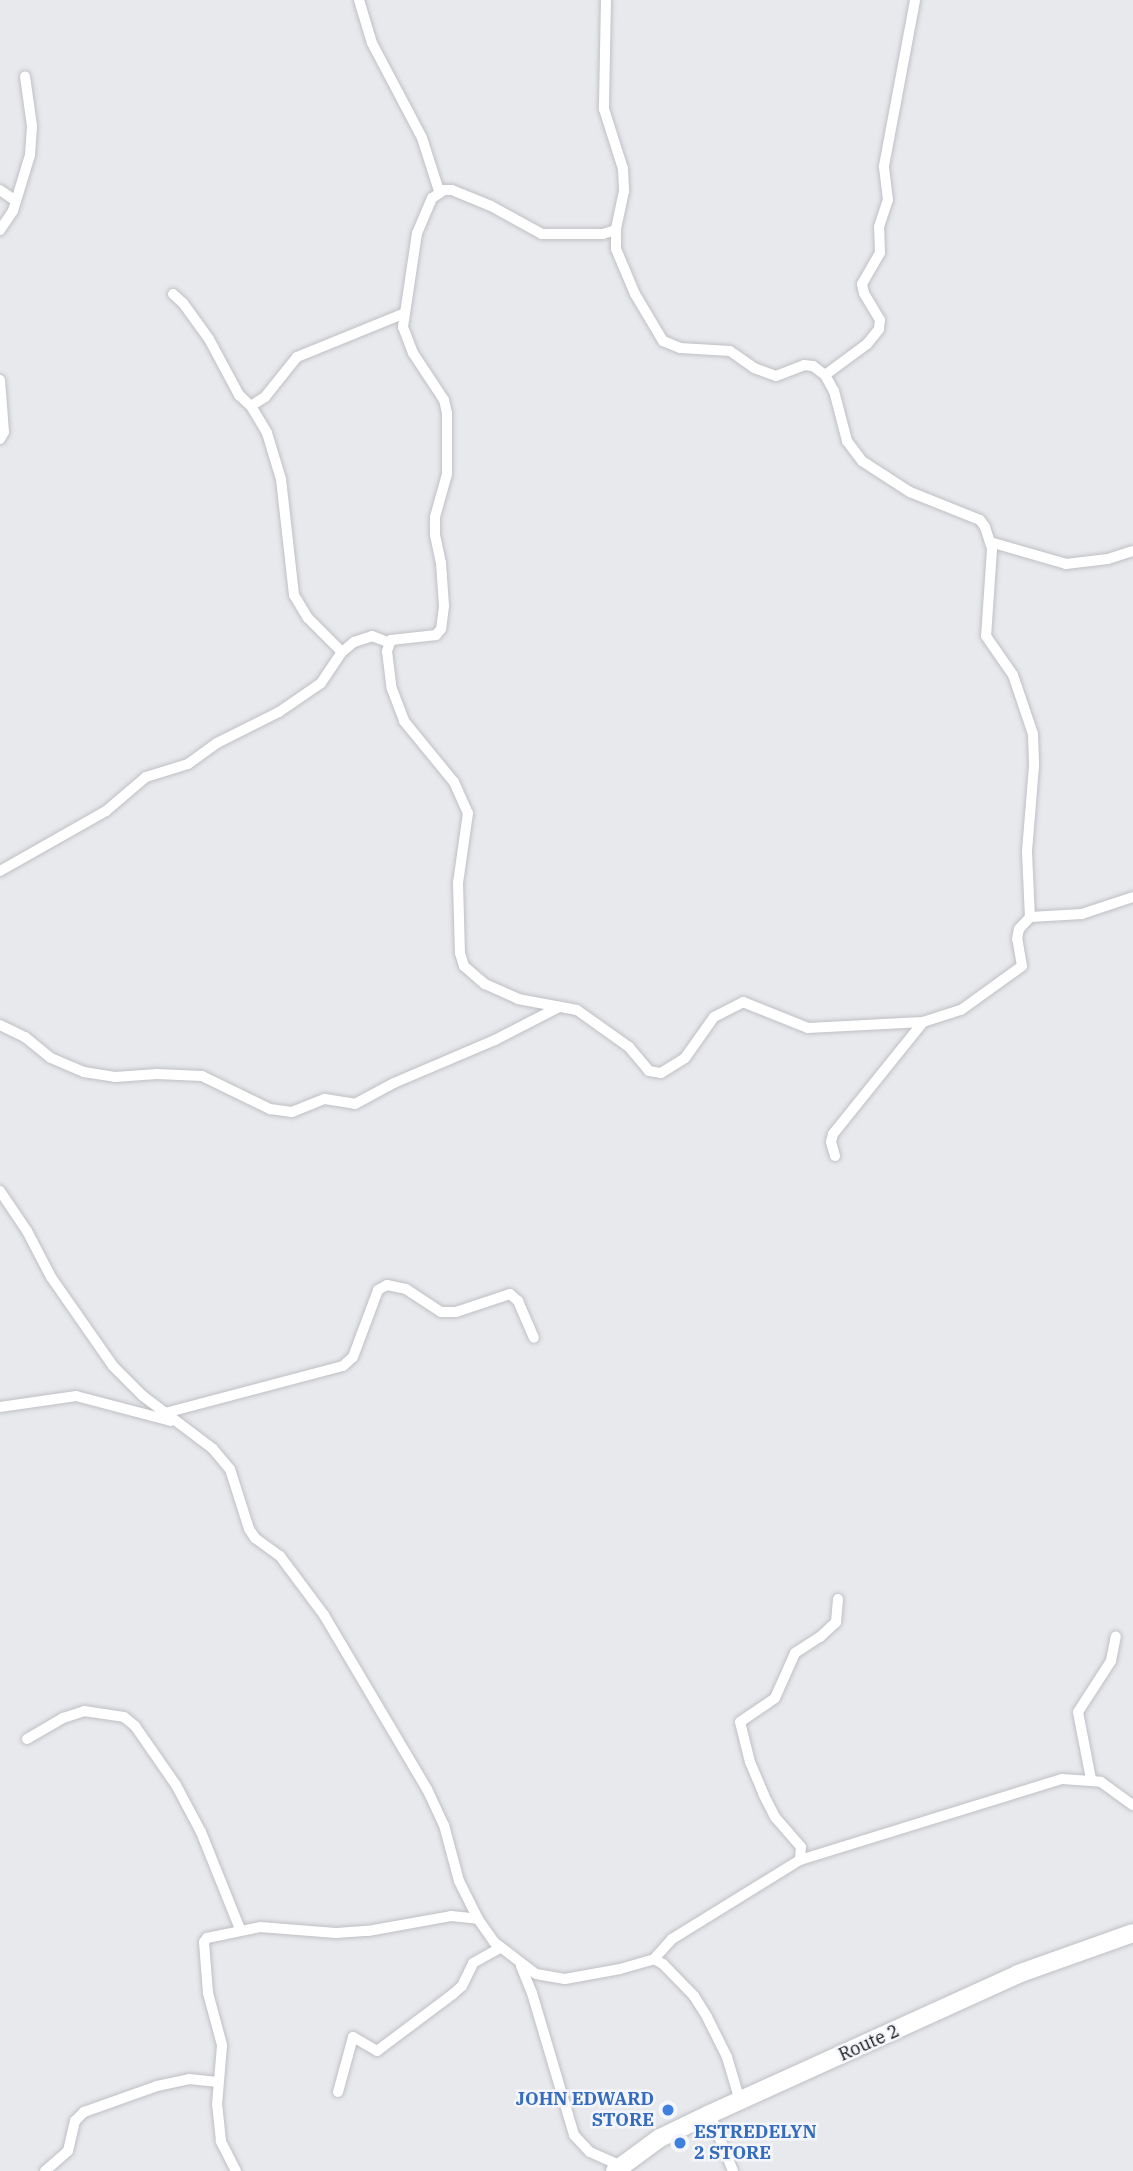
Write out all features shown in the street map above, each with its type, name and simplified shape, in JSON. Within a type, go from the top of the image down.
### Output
[{"type":"highway","name":"Route 2","points":[[618,2168],[660,2138],[710,2113],[1018,1974],[1133,1933]]},
{"type":"street","points":[[359,0],[372,43],[422,138],[439,191]]},
{"type":"street","points":[[606,0],[608,30],[604,109],[623,169],[624,191],[616,230],[620,262],[635,294],[670,346],[730,351],[754,368],[776,376],[804,365],[825,375],[834,391],[847,441],[854,453],[910,492],[980,520],[990,542],[991,592],[986,636],[1013,675],[1033,734],[1034,766],[1027,852],[1030,917]]},
{"type":"street","points":[[825,375],[867,344],[879,329],[880,320],[864,293],[862,284],[880,253],[879,227],[888,200],[884,166],[915,0]]},
{"type":"street","points":[[0,230],[16,201],[30,155],[32,126],[25,76]]},
{"type":"street","points":[[0,190],[16,201]]},
{"type":"street","points":[[439,191],[452,190],[491,206],[542,234],[603,234],[616,230]]},
{"type":"street","points":[[0,871],[106,811],[138,782],[188,764],[217,743],[279,712],[321,684],[342,652],[363,638],[381,637],[388,642],[436,635],[441,629],[444,606],[435,517],[447,474],[447,413],[444,400],[408,340],[403,314],[413,275],[421,219],[439,191]]},
{"type":"street","points":[[173,294],[183,303],[226,366],[239,395],[251,406],[267,433],[281,479],[294,594],[308,618],[342,652]]},
{"type":"street","points":[[251,406],[265,397],[297,357],[403,314]]},
{"type":"street","points":[[0,380],[4,432],[0,439]]},
{"type":"street","points":[[990,542],[1066,564],[1108,559],[1133,551]]},
{"type":"street","points":[[388,642],[388,673],[404,721],[454,782],[468,813],[458,883],[460,953],[464,967],[485,984],[518,999],[559,1007],[588,1017],[629,1047],[654,1074],[677,1064],[693,1049],[714,1017],[743,1002],[808,1028],[923,1022],[961,1010],[1023,966],[1017,939],[1019,929],[1030,917],[1082,914],[1133,897]]},
{"type":"street","points":[[0,1025],[25,1037],[51,1058],[84,1072],[115,1077],[157,1074],[202,1076],[270,1109],[292,1112],[325,1099],[355,1104],[394,1083],[495,1040],[559,1007]]},
{"type":"street","points":[[835,1156],[831,1142],[833,1134],[923,1022]]},
{"type":"street","points":[[0,1191],[27,1231],[51,1277],[113,1366],[165,1413],[213,1449],[230,1469],[249,1529],[255,1538],[280,1556],[324,1615],[372,1691],[435,1804],[459,1881],[478,1919],[500,1948],[536,1974],[573,1979],[653,1959],[671,1939],[800,1860],[1062,1779],[1091,1779],[1101,1782],[1133,1805]]},
{"type":"street","points":[[165,1413],[343,1366],[352,1357],[378,1290],[387,1285],[406,1289],[441,1312],[456,1312],[510,1294],[518,1301],[534,1338]]},
{"type":"street","points":[[0,1407],[76,1396],[178,1423]]},
{"type":"street","points":[[800,1860],[801,1847],[775,1817],[764,1795],[750,1762],[740,1722],[775,1699],[795,1653],[820,1637],[836,1622],[838,1599]]},
{"type":"street","points":[[1091,1779],[1078,1712],[1111,1661],[1116,1636]]},
{"type":"street","points":[[27,1739],[63,1718],[84,1711],[124,1717],[135,1726],[176,1785],[201,1832],[240,1929]]},
{"type":"street","points":[[236,2171],[221,2141],[219,2082],[222,2045],[208,1993],[204,1942],[207,1938],[240,1929],[336,1933],[368,1931],[450,1916],[478,1919]]},
{"type":"street","points":[[1133,1933],[1133,1939]]},
{"type":"street","points":[[338,2092],[354,2037],[377,2051],[462,1986],[473,1963],[500,1948]]},
{"type":"street","points":[[653,1959],[687,1988],[707,2017],[727,2057],[740,2101]]},
{"type":"street","points":[[520,1965],[532,1993],[574,2135],[590,2152],[618,2168]]},
{"type":"street","points":[[45,2171],[68,2151],[75,2121],[84,2112],[157,2086],[189,2079],[219,2082]]},
{"type":"street","points":[[710,2113],[733,2171]]},
{"type":"place","name":"JOHN EDWARD STORE","points":[[668,2110]]},
{"type":"place","name":"ESTREDELYN 2 STORE","points":[[680,2143]]}]
